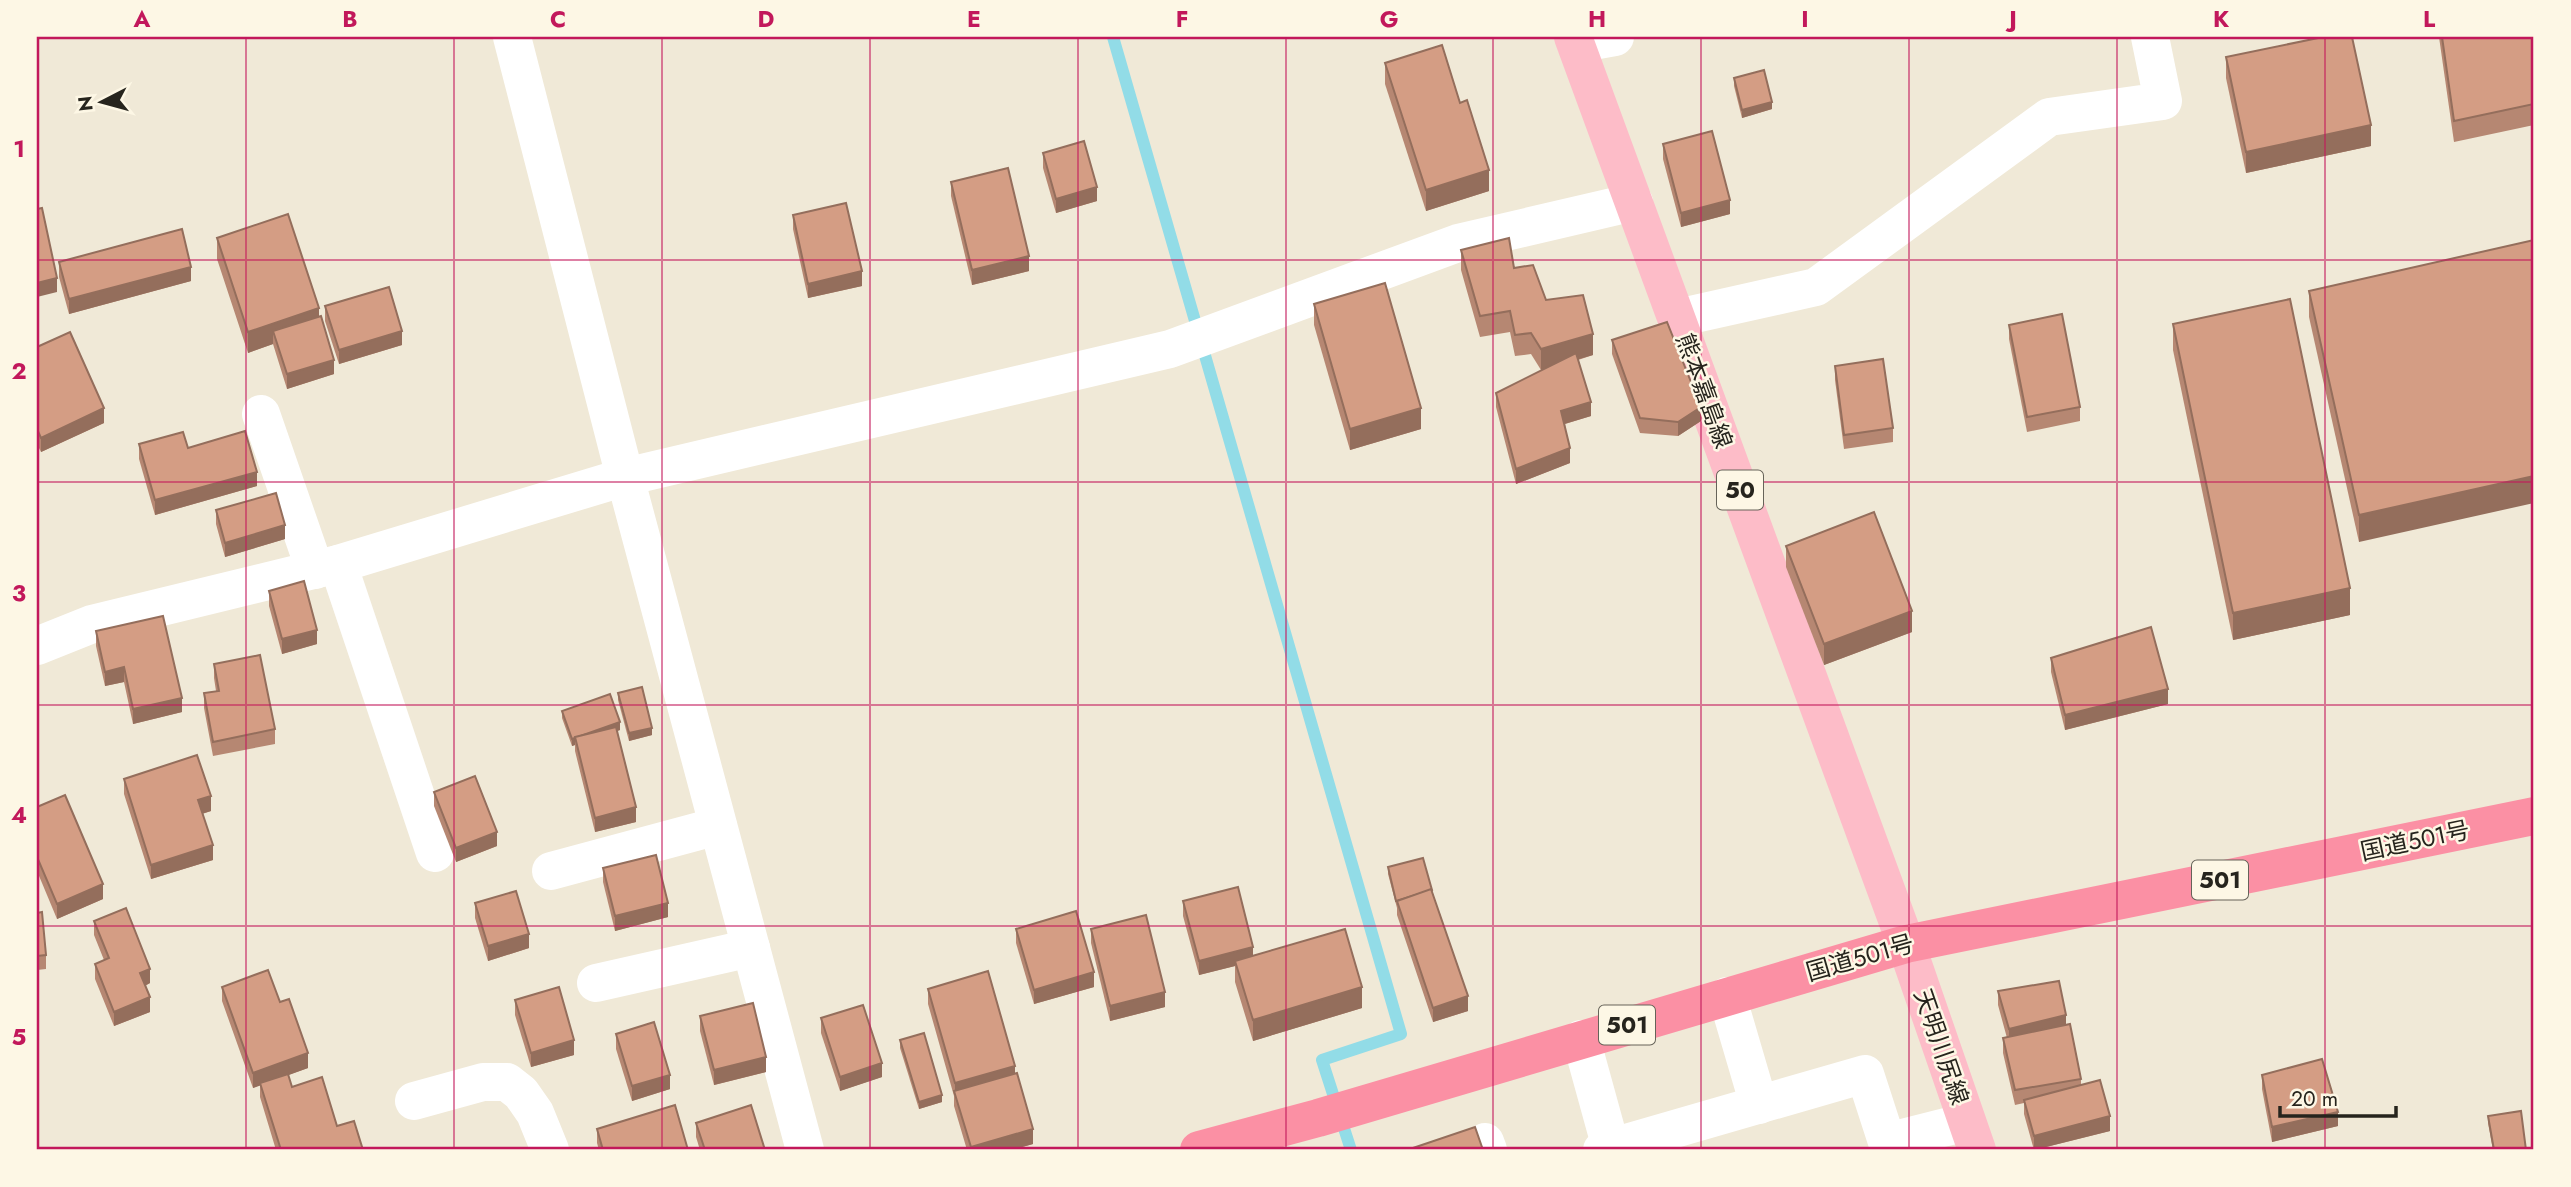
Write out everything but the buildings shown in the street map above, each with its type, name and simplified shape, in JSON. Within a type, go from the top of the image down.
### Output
[{"type":"highway","name":"国道501号","points":[[1199,1150],[1334,1113],[1906,944],[2534,816]]},
{"type":"main road","name":"熊本嘉島線","points":[[1574,40],[1906,944]]},
{"type":"main road","name":"天明川尻線","points":[[1906,944],[1972,1136]]},
{"type":"street","points":[[512,37],[625,477],[805,1150]]},
{"type":"street","points":[[1574,40],[1615,37]]},
{"type":"street","points":[[1677,318],[1816,287],[2049,117],[2163,101],[2150,37]]},
{"type":"street","points":[[37,646],[92,624],[326,567],[625,477],[1170,349],[1458,243],[1634,202]]},
{"type":"street","points":[[261,414],[326,567],[435,853]]},
{"type":"street","points":[[551,871],[718,826]]},
{"type":"street","points":[[596,984],[751,948]]},
{"type":"street","points":[[1727,996],[1759,1105]]},
{"type":"street","points":[[1581,1039],[1607,1149],[1865,1074],[1887,1142],[1972,1136]]},
{"type":"street","points":[[414,1101],[484,1082],[507,1082],[522,1093],[550,1150]]},
{"type":"waterway","points":[[1113,37],[1401,1034],[1322,1060],[1351,1150]]}]
